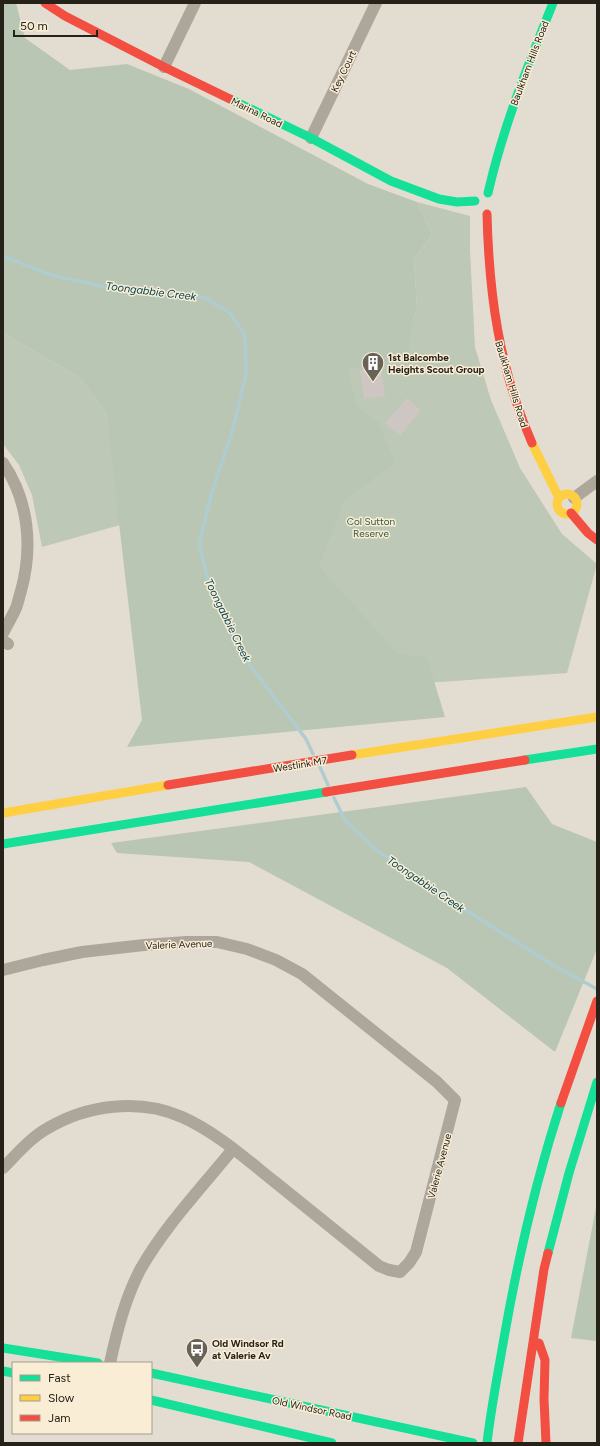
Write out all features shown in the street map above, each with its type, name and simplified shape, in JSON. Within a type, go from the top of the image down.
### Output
[{"type":"main road","name":"Marina Road","points":[[45,3],[65,16],[164,67],[311,138],[391,181],[439,199],[457,202],[476,201]]},
{"type":"main road","name":"Baulkham Hills Road","points":[[488,193],[501,138],[553,3]]},
{"type":"main road","points":[[476,201],[482,194],[488,193],[496,200]]},
{"type":"main road","name":"Baulkham Hills Road","points":[[476,201],[475,205],[480,213],[491,212],[489,276],[496,329],[505,366],[515,400],[528,434],[542,466],[559,498]]},
{"type":"main road","points":[[566,494],[572,496],[576,501],[576,507],[571,512],[565,513],[559,510],[557,503],[559,498],[566,494]]},
{"type":"main road","points":[[571,512],[588,533],[597,540]]},
{"type":"main road","name":"Westlink M7","points":[[3,813],[205,779],[597,717]]},
{"type":"main road","points":[[3,844],[597,749]]},
{"type":"main road","points":[[487,1443],[489,1423],[518,1262],[532,1203],[558,1108],[597,1001]]},
{"type":"main road","points":[[518,1443],[544,1269],[556,1220],[597,1082]]},
{"type":"main road","points":[[535,1330],[545,1360],[544,1399],[546,1443]]},
{"type":"main road","points":[[3,1348],[92,1362]]},
{"type":"main road","name":"Old Windsor Road","points":[[152,1373],[473,1443]]},
{"type":"main road","points":[[152,1400],[332,1443]]},
{"type":"street","points":[[164,67],[195,3]]},
{"type":"street","name":"Key Court","points":[[311,138],[376,3]]},
{"type":"street","points":[[3,463],[9,472],[23,503],[28,526],[28,552],[25,577],[16,608],[4,639]]},
{"type":"street","points":[[574,498],[597,482]]},
{"type":"street","name":"Valerie Avenue","points":[[3,970],[82,952],[144,944],[217,942],[247,949],[276,960],[302,974],[437,1082],[455,1100],[416,1252],[409,1263],[400,1272],[379,1266],[233,1149]]},
{"type":"street","points":[[3,1168],[32,1139],[48,1128],[86,1112],[110,1107],[136,1106],[181,1116],[202,1127],[233,1149],[174,1220],[155,1246],[140,1271],[129,1294],[120,1320],[110,1362]]},
{"type":"green space","points":[[3,3],[16,3],[25,38],[70,70],[127,64],[189,89],[368,184],[417,202],[432,235],[414,259],[417,309],[413,319],[407,359],[348,369],[356,405],[378,422],[395,463],[345,500],[319,566],[397,653],[427,658],[445,717],[127,747],[142,720],[106,412],[79,377],[3,333]]},
{"type":"green space","name":"Col Sutton Reserve","points":[[417,202],[470,216],[470,250],[475,347],[491,400],[520,468],[562,534],[597,564],[567,673],[315,691],[215,392],[413,319],[417,309],[414,259],[432,235]]},
{"type":"green space","points":[[3,333],[79,377],[106,412],[120,525],[42,547],[32,495],[19,465],[3,444]]},
{"type":"green space","points":[[526,787],[552,824],[597,842],[597,949],[555,1052],[447,968],[249,862],[117,853],[111,843]]},
{"type":"green space","points":[[597,1202],[597,1339],[596,1341],[571,1338]]},
{"type":"building","name":"1st Balcombe Heights Scout Group","points":[[381,367],[385,396],[364,399],[360,370]]},
{"type":"building","points":[[407,398],[421,410],[400,436],[385,423]]},
{"type":"waterway","name":"Toongabbie Creek","points":[[3,256],[48,274],[118,290],[204,297],[230,313],[245,335],[246,374],[233,429],[212,492],[199,544],[208,580],[246,660],[306,739],[313,754]]},
{"type":"waterway","name":"Toongabbie Creek","points":[[320,767],[328,785]]},
{"type":"waterway","name":"Toongabbie Creek","points":[[334,798],[345,820],[376,850],[472,914],[553,965],[597,989]]},
{"type":"traffic: fast","points":[[488,193],[501,144],[525,73],[553,3]]},
{"type":"traffic: fast","points":[[230,99],[311,138],[391,181],[439,199],[457,202],[475,201]]},
{"type":"traffic: fast","points":[[525,760],[597,749]]},
{"type":"traffic: fast","points":[[3,844],[326,792]]},
{"type":"traffic: fast","points":[[548,1253],[569,1173],[597,1082]]},
{"type":"traffic: fast","points":[[487,1443],[515,1278],[536,1190],[561,1103]]},
{"type":"traffic: fast","points":[[3,1348],[92,1362]]},
{"type":"traffic: fast","points":[[3,1371],[12,1373]]},
{"type":"traffic: fast","points":[[152,1373],[473,1443]]},
{"type":"traffic: fast","points":[[152,1400],[332,1443]]},
{"type":"traffic: slow","points":[[532,443],[559,498]]},
{"type":"traffic: slow","points":[[567,494],[574,497],[577,504],[574,511],[567,514],[560,511],[557,504],[560,497],[567,494]]},
{"type":"traffic: slow","points":[[352,755],[597,717]]},
{"type":"traffic: slow","points":[[3,813],[168,785]]},
{"type":"traffic: jam","points":[[45,3],[65,16],[230,99]]},
{"type":"traffic: jam","points":[[487,214],[490,273],[498,331],[511,387],[532,443]]},
{"type":"traffic: jam","points":[[571,513],[588,533],[597,540]]},
{"type":"traffic: jam","points":[[168,785],[352,755]]},
{"type":"traffic: jam","points":[[326,792],[525,760]]},
{"type":"traffic: jam","points":[[561,1103],[597,1001]]},
{"type":"traffic: jam","points":[[518,1443],[544,1269],[548,1253]]},
{"type":"traffic: jam","points":[[539,1343],[545,1360],[544,1399],[546,1443]]},
{"type":"place","name":"1st Balcombe Heights Scout Group","points":[[373,382]]},
{"type":"place","name":"Old Windsor Rd at Valerie Av","points":[[197,1368]]}]
